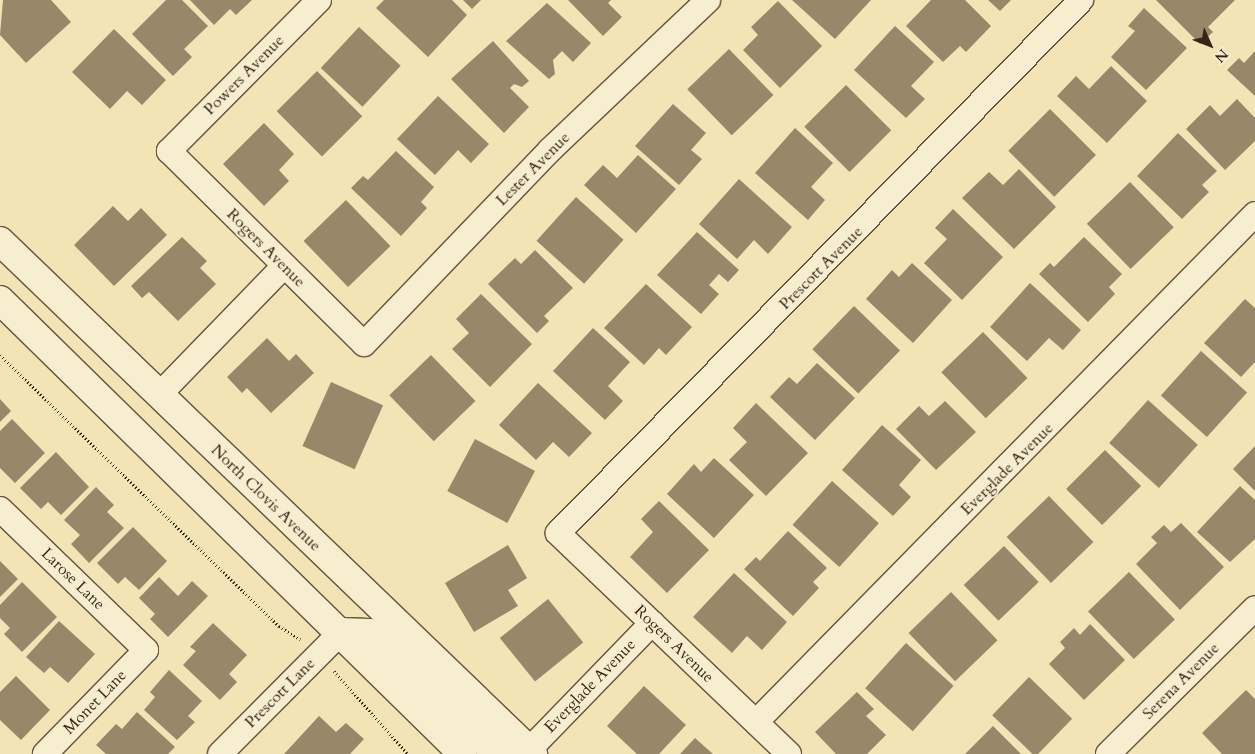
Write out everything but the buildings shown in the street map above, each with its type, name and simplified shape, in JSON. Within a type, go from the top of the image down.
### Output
[{"type":"main road","name":"North Clovis Avenue","points":[[0,241],[522,753]]},
{"type":"main road","points":[[0,300],[341,632],[463,754]]},
{"type":"main road","points":[[341,632],[369,633],[491,748],[522,753]]},
{"type":"street","name":"Powers Avenue","points":[[169,151],[320,0]]},
{"type":"street","name":"Lester Avenue","points":[[364,344],[550,150],[708,0]]},
{"type":"street","name":"Prescott Avenue","points":[[558,533],[1081,0]]},
{"type":"street","name":"Rogers Avenue","points":[[169,151],[364,344]]},
{"type":"street","name":"Everglade Avenue","points":[[756,722],[1255,214]]},
{"type":"street","points":[[159,395],[284,266]]},
{"type":"street","name":"Larose Lane","points":[[0,509],[146,650]]},
{"type":"street","name":"Rogers Avenue","points":[[558,533],[789,754]]},
{"type":"street","name":"Serena Avenue","points":[[1108,754],[1255,608]]},
{"type":"street","name":"Everglade Avenue","points":[[522,753],[652,623]]},
{"type":"street","name":"Prescott Lane","points":[[220,754],[341,632]]},
{"type":"street","name":"Monet Lane","points":[[45,754],[146,650]]},
{"type":"path","points":[[0,355],[279,626],[294,633]]},
{"type":"path","points":[[338,676],[354,698],[408,754]]}]
